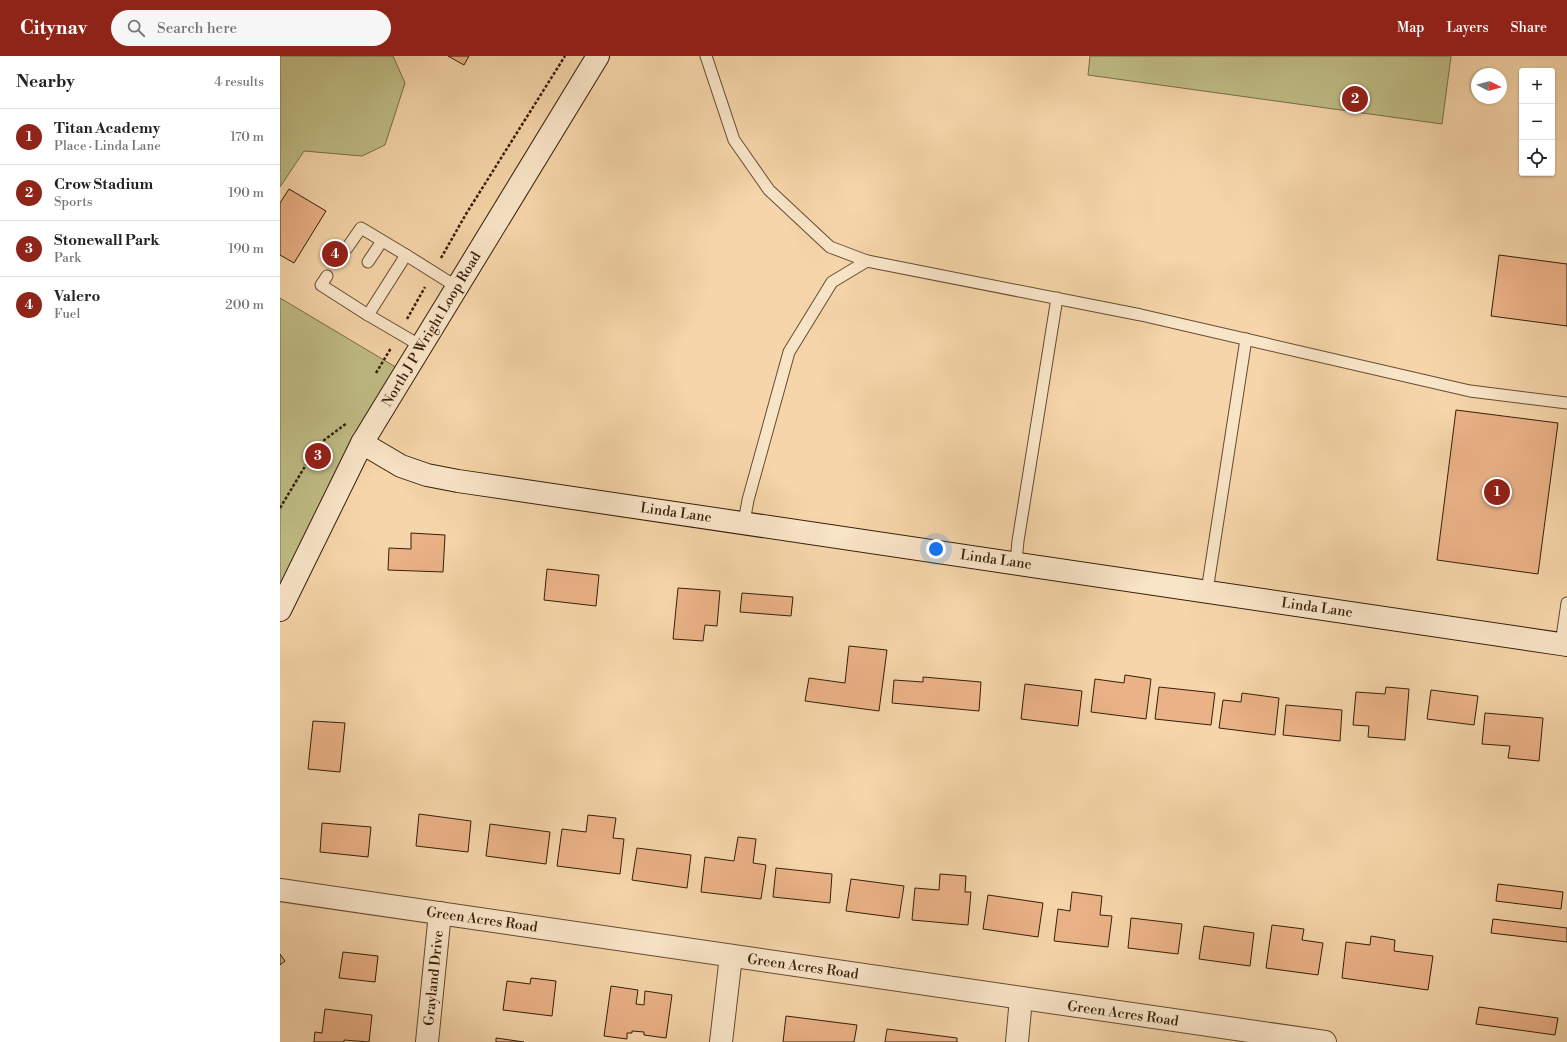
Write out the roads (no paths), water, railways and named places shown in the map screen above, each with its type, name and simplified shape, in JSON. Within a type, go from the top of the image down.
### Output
[{"type":"street","name":"North J P Wright Loop Road","points":[[280,610],[362,442],[598,56]]},
{"type":"street","name":"Linda Lane","points":[[362,442],[398,465],[427,475],[1564,644]]},
{"type":"street","name":"Green Acres Road","points":[[280,890],[1314,1041]]},
{"type":"street","name":"Grayland Drive","points":[[427,1042],[440,913]]},
{"type":"street","points":[[721,1042],[731,956]]},
{"type":"street","points":[[1017,1042],[1022,998]]},
{"type":"lane","points":[[706,56],[734,140],[769,190],[830,247],[867,260],[1057,298],[1470,390],[1567,403]]},
{"type":"lane","points":[[347,248],[361,228],[457,287]]},
{"type":"lane","points":[[368,262],[382,241]]},
{"type":"lane","points":[[368,315],[406,255]]},
{"type":"lane","points":[[744,522],[748,500],[789,352],[832,282],[867,260]]},
{"type":"lane","points":[[327,276],[321,285],[346,295],[368,315],[421,346]]},
{"type":"lane","points":[[1016,562],[1018,541],[1057,298]]},
{"type":"lane","points":[[1208,591],[1246,339]]},
{"type":"lane","points":[[1564,644],[1567,603]]},
{"type":"place","name":"Crow Stadium","points":[[1355,99]]},
{"type":"place","name":"Valero","points":[[335,254]]},
{"type":"place","name":"Stonewall Park","points":[[318,456]]},
{"type":"place","name":"Titan Academy","points":[[1497,492]]}]
